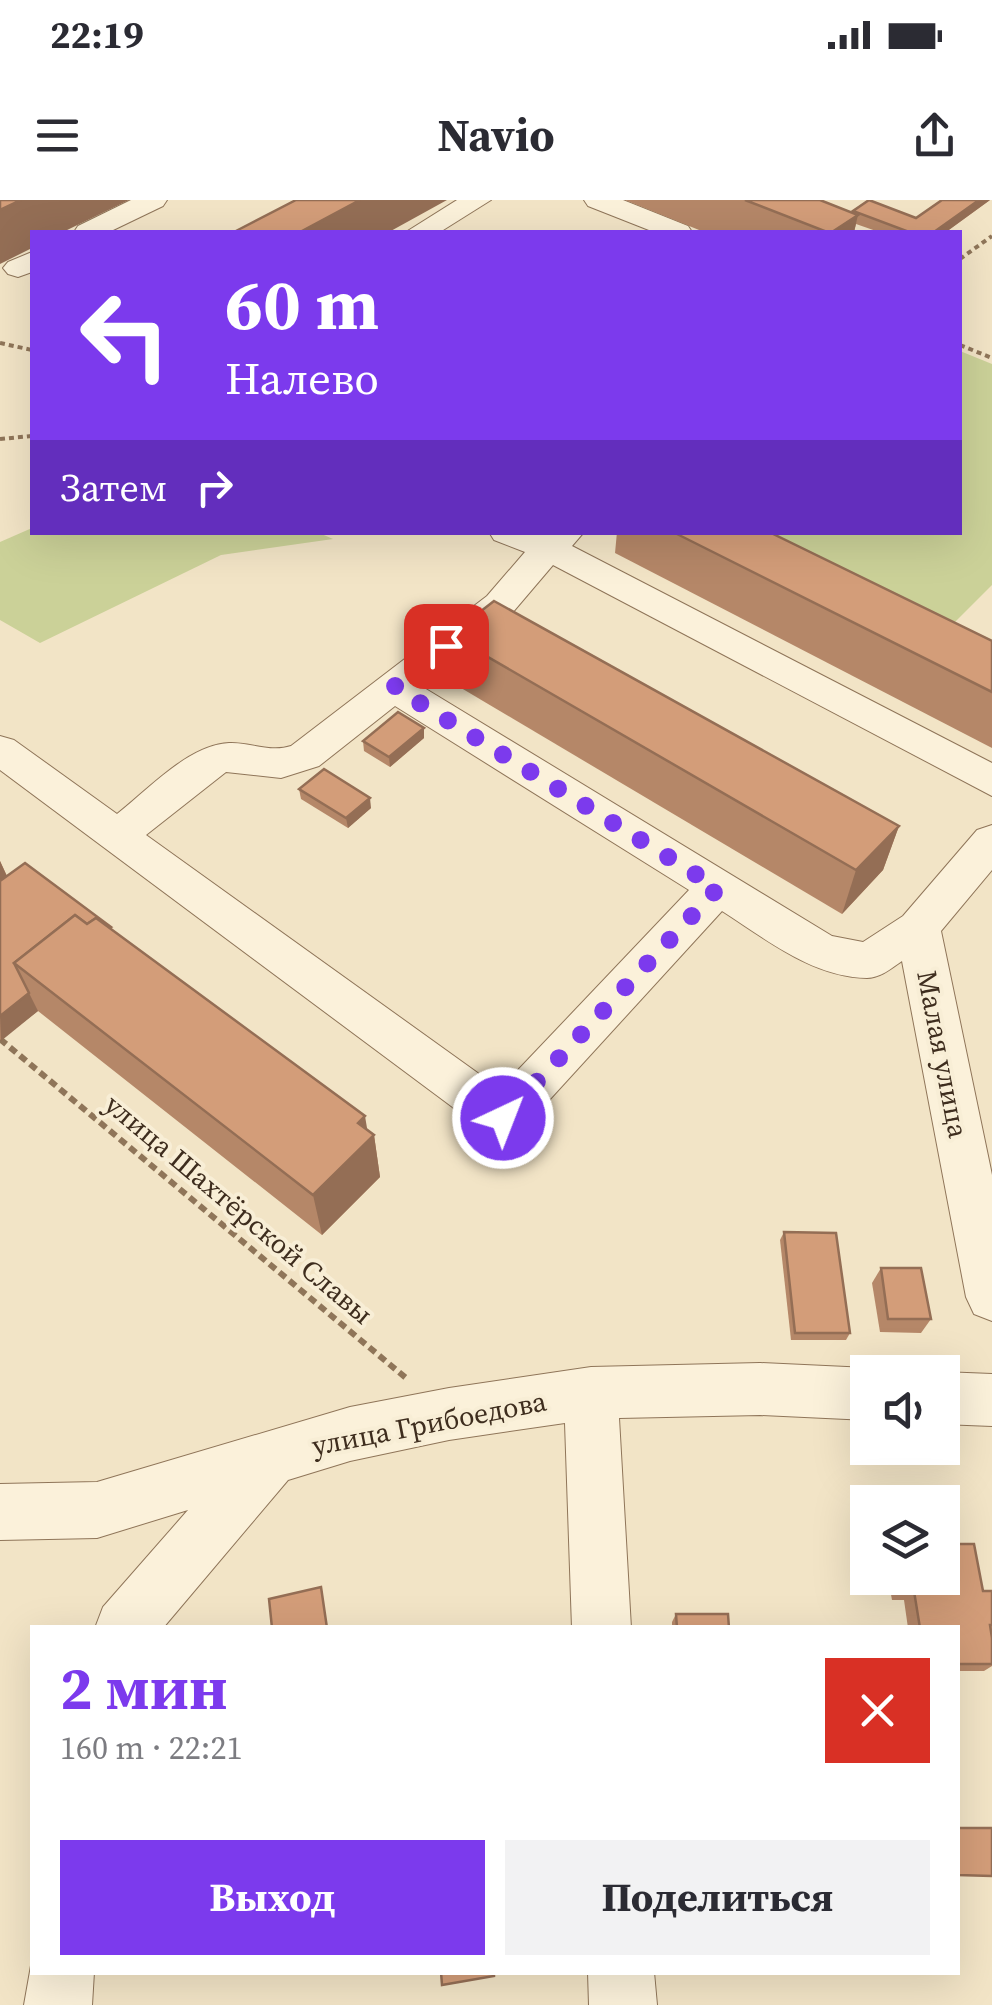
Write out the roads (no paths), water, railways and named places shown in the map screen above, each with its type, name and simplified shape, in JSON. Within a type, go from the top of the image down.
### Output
[{"type":"street","points":[[92,230],[152,200]]},
{"type":"street","points":[[424,230],[477,200]]},
{"type":"street","points":[[598,200],[673,230]]},
{"type":"street","points":[[525,535],[557,540],[992,781]]},
{"type":"street","points":[[119,834],[212,762],[228,757],[281,764],[305,756],[500,604],[557,540]]},
{"type":"street","points":[[394,687],[821,951],[869,960],[918,928],[992,841]]},
{"type":"street","points":[[0,750],[503,1118],[718,888]]},
{"type":"street","name":"Малая улица","points":[[918,928],[992,1298]]},
{"type":"street","name":"улица Грибоедова","points":[[0,1512],[97,1510],[350,1434],[449,1414],[591,1393],[760,1389],[850,1393]]},
{"type":"street","points":[[591,1393],[602,1625]]},
{"type":"street","points":[[960,1399],[992,1400]]},
{"type":"street","points":[[127,1625],[273,1455]]},
{"type":"street","points":[[58,2005],[62,1975]]},
{"type":"street","points":[[621,1975],[623,2005]]}]
